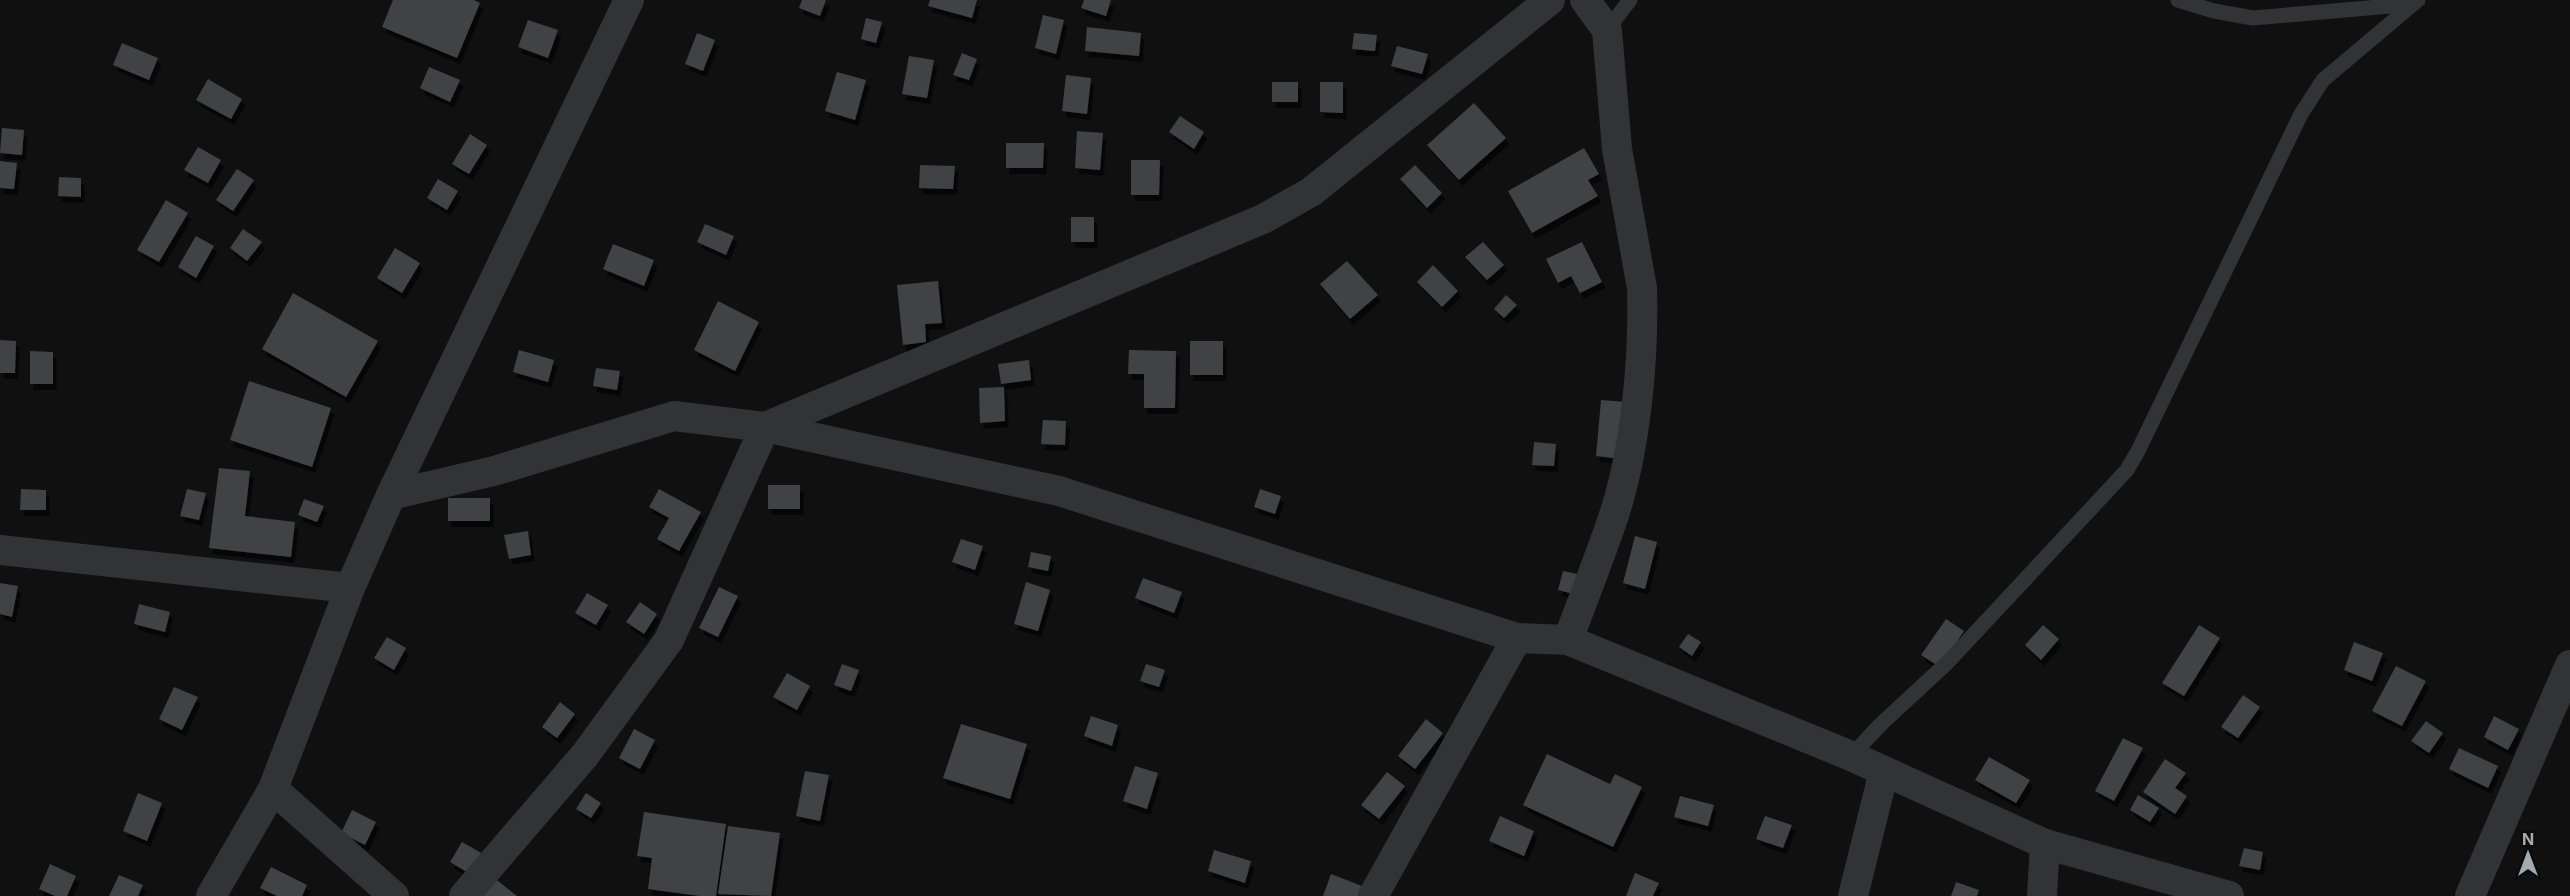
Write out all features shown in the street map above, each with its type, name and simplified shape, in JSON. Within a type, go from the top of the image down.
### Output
[{"type":"street","points":[[211,896],[273,789],[350,588],[391,495],[629,0]]},
{"type":"street","points":[[464,896],[585,755],[669,640],[765,427],[1263,219],[1311,192],[1550,0]]},
{"type":"street","points":[[1568,640],[1614,515],[1622,485],[1638,395],[1642,288],[1617,149],[1607,30],[1586,0]]},
{"type":"street","points":[[391,495],[494,471],[674,416],[765,427],[1059,491],[1517,638],[1568,640],[1851,756],[2045,844],[2229,896]]},
{"type":"street","points":[[0,550],[350,588]]},
{"type":"street","points":[[1373,896],[1517,638]]},
{"type":"street","points":[[2470,896],[2570,665]]},
{"type":"street","points":[[1853,896],[1884,771]]},
{"type":"street","points":[[273,789],[394,896]]},
{"type":"street","points":[[2042,896],[2045,844]]},
{"type":"lane","points":[[1607,30],[1630,0]]},
{"type":"lane","points":[[2178,0],[2216,6],[2253,18],[2416,2]]},
{"type":"lane","points":[[1851,756],[1881,724],[1947,663],[2127,470],[2139,451],[2301,114],[2323,80],[2416,2]]},
{"type":"building","points":[[393,0],[474,0],[480,3],[457,58],[382,27]]},
{"type":"building","points":[[802,0],[826,0],[820,16],[799,8]]},
{"type":"building","points":[[930,0],[977,0],[972,18],[928,6]]},
{"type":"building","points":[[1084,0],[1111,0],[1106,16],[1081,8]]},
{"type":"building","points":[[1043,15],[1064,20],[1056,54],[1035,48]]},
{"type":"building","points":[[866,18],[882,22],[876,43],[861,39]]},
{"type":"building","points":[[528,20],[558,30],[548,58],[518,47]]},
{"type":"building","points":[[1087,27],[1141,33],[1139,56],[1085,51]]},
{"type":"building","points":[[697,33],[715,40],[703,71],[685,64]]},
{"type":"building","points":[[1354,33],[1377,35],[1375,51],[1352,49]]},
{"type":"building","points":[[122,43],[158,58],[149,80],[113,65]]},
{"type":"building","points":[[1397,46],[1428,54],[1422,74],[1391,66]]},
{"type":"building","points":[[962,53],[977,59],[969,80],[953,75]]},
{"type":"building","points":[[909,56],[934,60],[927,98],[902,94]]},
{"type":"building","points":[[429,67],[460,80],[450,102],[420,88]]},
{"type":"building","points":[[837,72],[866,80],[855,120],[825,111]]},
{"type":"building","points":[[1066,75],[1091,78],[1087,114],[1062,111]]},
{"type":"building","points":[[208,79],[242,99],[231,119],[196,100]]},
{"type":"building","points":[[1272,82],[1298,82],[1298,102],[1272,102]]},
{"type":"building","points":[[1320,82],[1343,82],[1343,113],[1320,112]]},
{"type":"building","points":[[1474,103],[1506,138],[1459,180],[1427,145]]},
{"type":"building","points":[[1180,116],[1204,132],[1194,149],[1169,132]]},
{"type":"building","points":[[2,128],[24,130],[22,155],[0,153]]},
{"type":"building","points":[[1077,131],[1103,133],[1100,170],[1075,168]]},
{"type":"building","points":[[470,134],[487,145],[469,174],[452,164]]},
{"type":"building","points":[[1006,143],[1044,143],[1043,168],[1006,168]]},
{"type":"building","points":[[198,147],[221,160],[208,183],[184,170]]},
{"type":"building","points":[[1584,148],[1599,174],[1588,180],[1598,196],[1532,233],[1508,191]]},
{"type":"building","points":[[1131,160],[1160,160],[1159,195],[1131,195]]},
{"type":"building","points":[[0,161],[17,163],[14,189],[0,188]]},
{"type":"building","points":[[920,165],[955,166],[953,189],[919,188]]},
{"type":"building","points":[[1415,165],[1442,193],[1427,208],[1400,179]]},
{"type":"building","points":[[237,169],[254,180],[233,211],[216,200]]},
{"type":"building","points":[[59,177],[81,178],[81,197],[58,196]]},
{"type":"building","points":[[438,179],[458,191],[447,210],[427,198]]},
{"type":"building","points":[[166,200],[188,213],[159,262],[137,250]]},
{"type":"building","points":[[1071,217],[1094,217],[1094,242],[1071,242]]},
{"type":"building","points":[[705,224],[734,236],[726,255],[697,242]]},
{"type":"building","points":[[243,229],[262,242],[247,261],[230,248]]},
{"type":"building","points":[[196,236],[214,246],[196,278],[178,267]]},
{"type":"building","points":[[1483,242],[1504,265],[1487,280],[1465,257]]},
{"type":"building","points":[[1582,242],[1602,282],[1580,293],[1571,276],[1558,283],[1546,259]]},
{"type":"building","points":[[613,244],[654,260],[644,286],[603,269]]},
{"type":"building","points":[[395,248],[420,263],[402,293],[377,278]]},
{"type":"building","points":[[1347,261],[1378,295],[1350,319],[1320,284]]},
{"type":"building","points":[[1433,265],[1458,291],[1442,307],[1417,282]]},
{"type":"building","points":[[938,281],[942,323],[925,324],[926,342],[903,345],[897,285]]},
{"type":"building","points":[[293,293],[378,341],[346,397],[262,349]]},
{"type":"building","points":[[1506,295],[1517,305],[1504,318],[1494,309]]},
{"type":"building","points":[[718,301],[759,322],[735,371],[694,350]]},
{"type":"building","points":[[0,340],[16,341],[15,373],[0,373]]},
{"type":"building","points":[[1190,341],[1223,341],[1223,375],[1190,375]]},
{"type":"building","points":[[519,350],[554,360],[548,382],[513,372]]},
{"type":"building","points":[[1129,350],[1176,351],[1175,408],[1144,408],[1144,374],[1128,374]]},
{"type":"building","points":[[30,351],[53,352],[53,384],[30,384]]},
{"type":"building","points":[[1029,360],[1031,380],[1001,384],[998,364]]},
{"type":"building","points":[[596,368],[620,371],[617,390],[593,386]]},
{"type":"building","points":[[249,381],[331,408],[312,467],[230,440]]},
{"type":"building","points":[[1004,387],[1005,421],[980,423],[979,388]]},
{"type":"building","points":[[1601,400],[1627,402],[1621,459],[1596,456]]},
{"type":"building","points":[[1043,420],[1066,421],[1065,445],[1041,444]]},
{"type":"building","points":[[1534,442],[1556,444],[1554,466],[1532,465]]},
{"type":"building","points":[[219,468],[250,471],[245,516],[295,522],[291,557],[209,548]]},
{"type":"building","points":[[768,485],[800,485],[800,509],[768,509]]},
{"type":"building","points":[[21,489],[46,490],[46,510],[20,510]]},
{"type":"building","points":[[187,489],[206,493],[199,520],[180,516]]},
{"type":"building","points":[[659,489],[701,512],[679,551],[657,539],[669,518],[649,507]]},
{"type":"building","points":[[1260,489],[1281,496],[1275,514],[1254,507]]},
{"type":"building","points":[[448,498],[490,498],[490,521],[448,521]]},
{"type":"building","points":[[304,499],[324,506],[317,522],[298,515]]},
{"type":"building","points":[[528,531],[531,555],[509,559],[504,535]]},
{"type":"building","points":[[1635,536],[1657,542],[1645,589],[1623,583]]},
{"type":"building","points":[[961,539],[983,546],[975,570],[952,562]]},
{"type":"building","points":[[1031,552],[1051,556],[1048,571],[1028,567]]},
{"type":"building","points":[[1563,571],[1582,575],[1577,595],[1558,590]]},
{"type":"building","points":[[1143,578],[1182,592],[1174,613],[1135,598]]},
{"type":"building","points":[[1026,582],[1050,590],[1038,631],[1014,624]]},
{"type":"building","points":[[0,583],[18,586],[12,617],[0,614]]},
{"type":"building","points":[[719,587],[738,596],[718,637],[699,628]]},
{"type":"building","points":[[587,593],[608,605],[596,625],[575,613]]},
{"type":"building","points":[[640,602],[657,614],[644,634],[626,622]]},
{"type":"building","points":[[139,604],[170,612],[165,632],[134,624]]},
{"type":"building","points":[[1946,619],[1964,631],[1940,667],[1921,655]]},
{"type":"building","points":[[2043,625],[2059,639],[2041,660],[2025,645]]},
{"type":"building","points":[[2199,625],[2220,638],[2184,696],[2162,683]]},
{"type":"building","points":[[1688,634],[1701,642],[1692,656],[1679,647]]},
{"type":"building","points":[[387,637],[406,648],[394,670],[374,658]]},
{"type":"building","points":[[2354,642],[2383,653],[2372,681],[2344,670]]},
{"type":"building","points":[[842,664],[859,670],[851,691],[834,685]]},
{"type":"building","points":[[1146,664],[1165,670],[1159,687],[1140,681]]},
{"type":"building","points":[[2396,666],[2426,681],[2402,726],[2372,711]]},
{"type":"building","points":[[787,673],[810,686],[797,710],[773,697]]},
{"type":"building","points":[[174,687],[198,697],[182,730],[159,719]]},
{"type":"building","points":[[2243,695],[2260,707],[2238,738],[2221,727]]},
{"type":"building","points":[[560,702],[575,714],[557,738],[542,727]]},
{"type":"building","points":[[1091,716],[1118,725],[1112,746],[1084,736]]},
{"type":"building","points":[[2494,716],[2519,729],[2508,750],[2484,737]]},
{"type":"building","points":[[1426,719],[1443,733],[1415,769],[1398,756]]},
{"type":"building","points":[[2426,721],[2443,733],[2429,753],[2411,741]]},
{"type":"building","points":[[961,724],[1027,744],[1010,799],[943,778]]},
{"type":"building","points":[[634,729],[655,740],[640,769],[619,758]]},
{"type":"building","points":[[2123,738],[2143,748],[2114,801],[2095,791]]},
{"type":"building","points":[[2459,748],[2498,766],[2488,788],[2449,769]]},
{"type":"building","points":[[1547,754],[1610,784],[1615,774],[1642,787],[1613,847],[1523,805]]},
{"type":"building","points":[[1989,757],[2030,780],[2016,803],[1975,780]]},
{"type":"building","points":[[2165,759],[2186,773],[2175,788],[2187,796],[2175,814],[2143,792]]},
{"type":"building","points":[[1135,766],[1158,773],[1147,809],[1123,801]]},
{"type":"building","points":[[805,771],[829,775],[820,821],[796,816]]},
{"type":"building","points":[[1387,772],[1405,786],[1379,819],[1361,805]]},
{"type":"building","points":[[138,793],[162,803],[147,841],[123,831]]},
{"type":"building","points":[[586,793],[601,803],[591,818],[576,809]]},
{"type":"building","points":[[2138,795],[2159,808],[2150,822],[2130,810]]},
{"type":"building","points":[[1680,796],[1714,805],[1708,826],[1674,817]]},
{"type":"building","points":[[352,810],[376,822],[365,845],[341,833]]},
{"type":"building","points":[[644,812],[726,824],[716,896],[648,889],[652,858],[637,856]]},
{"type":"building","points":[[1500,816],[1534,831],[1524,856],[1489,841]]},
{"type":"building","points":[[1765,816],[1792,825],[1783,848],[1756,839]]},
{"type":"building","points":[[728,826],[780,833],[771,896],[718,894]]},
{"type":"building","points":[[462,842],[483,854],[470,874],[450,862]]},
{"type":"building","points":[[2244,848],[2263,852],[2260,870],[2239,866]]},
{"type":"building","points":[[1214,850],[1251,861],[1245,883],[1208,871]]},
{"type":"building","points":[[50,864],[76,876],[67,896],[55,896],[39,889]]},
{"type":"building","points":[[271,867],[307,885],[302,896],[277,896],[260,888]]},
{"type":"building","points":[[1635,873],[1659,883],[1653,896],[1626,896]]},
{"type":"building","points":[[1331,874],[1362,886],[1358,896],[1323,896]]},
{"type":"building","points":[[119,875],[143,885],[138,896],[109,896]]},
{"type":"building","points":[[493,877],[517,896],[477,896]]},
{"type":"building","points":[[1956,882],[1979,890],[1977,896],[1951,896]]}]
